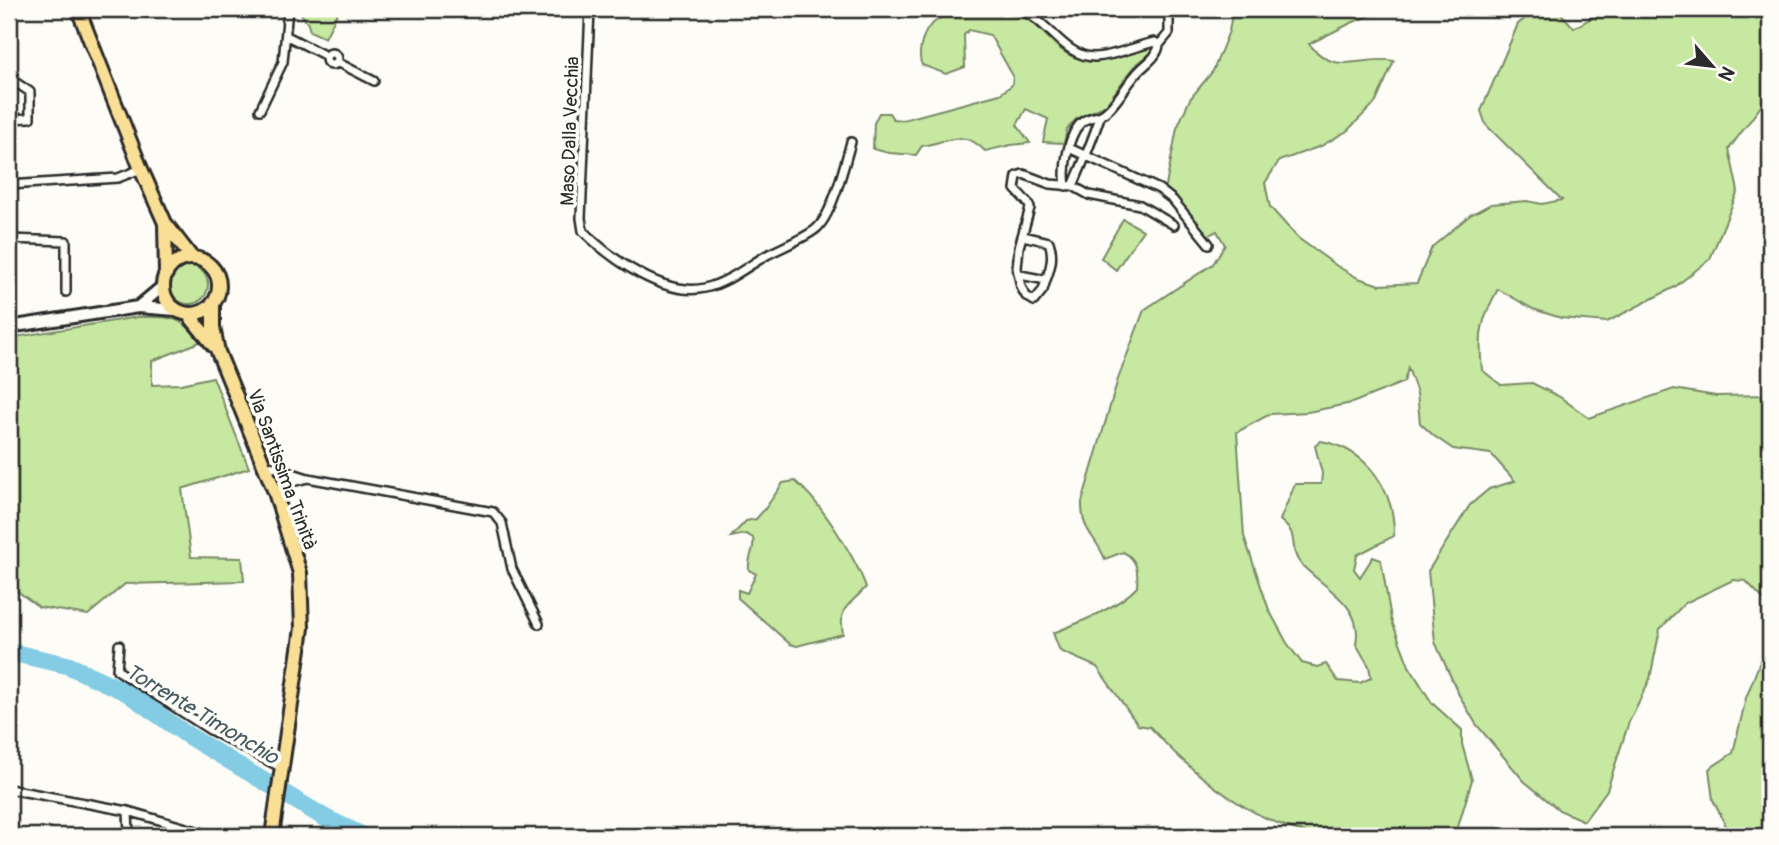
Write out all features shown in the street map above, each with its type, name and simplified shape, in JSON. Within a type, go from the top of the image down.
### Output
[{"type":"main road","name":"Via Santissima Trinità","points":[[78,9],[165,223],[192,258],[208,264],[214,270],[219,287],[213,303],[213,327],[218,352],[275,492],[300,573],[302,628],[272,836]]},
{"type":"main road","name":"Via Santissima Trinità","points":[[165,223],[166,273],[162,287],[166,300],[204,331],[218,352]]},
{"type":"main road","points":[[166,273],[177,262],[192,258]]},
{"type":"main road","points":[[138,307],[162,287]]},
{"type":"main road","points":[[9,327],[138,307],[202,312],[213,303]]},
{"type":"street","points":[[260,110],[283,62],[288,9]]},
{"type":"street","name":"Maso Dalla Vecchia","points":[[590,9],[581,218],[583,231],[615,257],[658,283],[687,289],[706,288],[818,228],[835,194],[851,142]]},
{"type":"street","points":[[1016,9],[1030,13],[1069,49],[1080,55],[1105,56],[1155,42],[1159,45]]},
{"type":"street","points":[[1069,186],[1087,156],[1100,117],[1120,98],[1137,73],[1156,54],[1159,45],[1169,33],[1169,9]]},
{"type":"street","points":[[287,36],[327,56],[334,54],[337,62],[374,82]]},
{"type":"street","points":[[9,78],[30,92],[30,118],[9,119]]},
{"type":"street","points":[[1069,186],[1065,178],[1070,137],[1085,120],[1100,117]]},
{"type":"street","points":[[1069,148],[1144,181],[1168,195],[1209,244]]},
{"type":"street","points":[[9,185],[118,178],[141,169]]},
{"type":"street","points":[[1023,236],[1032,236],[1050,244],[1051,265],[1042,290],[1034,301],[1026,296],[1021,288],[1017,268],[1017,259],[1030,208],[1015,189],[1017,176],[1023,174],[1050,184],[1069,186],[1089,195],[1140,205],[1174,226]]},
{"type":"street","points":[[9,239],[65,241],[66,292]]},
{"type":"street","points":[[1020,275],[1046,280]]},
{"type":"street","points":[[264,464],[308,478],[493,512],[502,523],[512,569],[539,624]]},
{"type":"street","points":[[275,492],[288,483],[308,478]]},
{"type":"street","points":[[119,645],[117,670],[210,730],[282,770]]},
{"type":"street","points":[[9,789],[128,811],[214,836]]},
{"type":"street","points":[[128,811],[129,836]]},
{"type":"green space","points":[[298,9],[339,10],[325,38],[310,31]]},
{"type":"green space","points":[[950,9],[1011,9],[1029,19],[1062,50],[1081,59],[1108,57],[1156,45],[1154,51],[1126,77],[1106,105],[1076,119],[1067,129],[1064,143],[1043,142],[1048,119],[1026,109],[1017,125],[1030,143],[985,151],[970,140],[955,138],[922,146],[916,155],[873,149],[874,123],[879,113],[889,113],[893,119],[903,120],[1000,94],[1012,85],[1013,76],[990,35],[969,30],[964,35],[965,67],[946,74],[922,65],[920,51],[926,31]]},
{"type":"green space","points":[[1233,9],[1376,9],[1374,14],[1309,44],[1320,54],[1340,63],[1394,61],[1376,102],[1347,131],[1321,146],[1279,161],[1265,183],[1270,207],[1298,238],[1337,266],[1358,278],[1380,285],[1417,283],[1432,247],[1470,215],[1491,204],[1527,201],[1542,204],[1562,200],[1486,125],[1481,111],[1518,24],[1534,12],[1557,9],[1574,28],[1607,9],[1770,9],[1770,94],[1729,149],[1738,191],[1710,259],[1675,287],[1607,322],[1561,318],[1533,309],[1498,289],[1482,328],[1482,370],[1501,385],[1532,383],[1560,397],[1589,418],[1674,389],[1716,396],[1770,395],[1770,606],[1746,581],[1733,580],[1685,603],[1660,629],[1650,679],[1629,722],[1607,790],[1584,821],[1559,810],[1524,781],[1476,724],[1459,695],[1435,642],[1428,571],[1470,505],[1489,489],[1515,481],[1491,454],[1453,449],[1420,423],[1417,393],[1408,368],[1404,382],[1352,403],[1308,412],[1270,414],[1237,432],[1244,536],[1269,610],[1287,643],[1302,663],[1317,667],[1326,664],[1338,681],[1360,683],[1371,678],[1369,666],[1356,644],[1357,630],[1348,607],[1300,563],[1291,532],[1280,520],[1295,484],[1321,484],[1322,473],[1315,446],[1321,441],[1352,453],[1365,462],[1375,474],[1389,503],[1394,536],[1357,555],[1354,569],[1360,577],[1373,557],[1381,560],[1391,619],[1409,666],[1432,703],[1462,730],[1462,744],[1472,780],[1457,830],[1459,836],[1322,836],[1282,825],[1262,816],[1208,782],[1150,727],[1138,725],[1097,667],[1060,651],[1053,633],[1109,608],[1137,587],[1136,566],[1132,558],[1123,552],[1105,559],[1086,526],[1082,502],[1118,379],[1144,310],[1213,264],[1225,245],[1217,231],[1209,235],[1203,233],[1165,191],[1177,128],[1190,99],[1213,71],[1229,31]]},
{"type":"green space","points":[[1123,219],[1143,230],[1116,270],[1101,258]]},
{"type":"green space","points":[[189,266],[202,272],[208,285],[202,298],[189,304],[176,298],[170,285],[176,272]]},
{"type":"green space","points":[[138,317],[174,319],[187,326],[200,342],[152,361],[152,385],[181,384],[213,377],[249,468],[182,489],[191,557],[242,558],[244,581],[125,584],[88,615],[39,607],[9,585],[9,338]]},
{"type":"green space","points":[[795,481],[836,530],[866,587],[846,607],[842,617],[843,634],[797,646],[790,644],[738,598],[738,590],[747,593],[756,574],[749,570],[754,542],[753,538],[746,534],[731,537],[746,521],[756,519],[783,483]]},
{"type":"green space","points":[[1770,627],[1770,836],[1731,836],[1713,800],[1709,769],[1733,753],[1746,698],[1766,646]]},
{"type":"waterway","name":"Torrente Timonchio","points":[[9,652],[67,665],[126,692],[187,735],[327,819],[363,836]]}]
